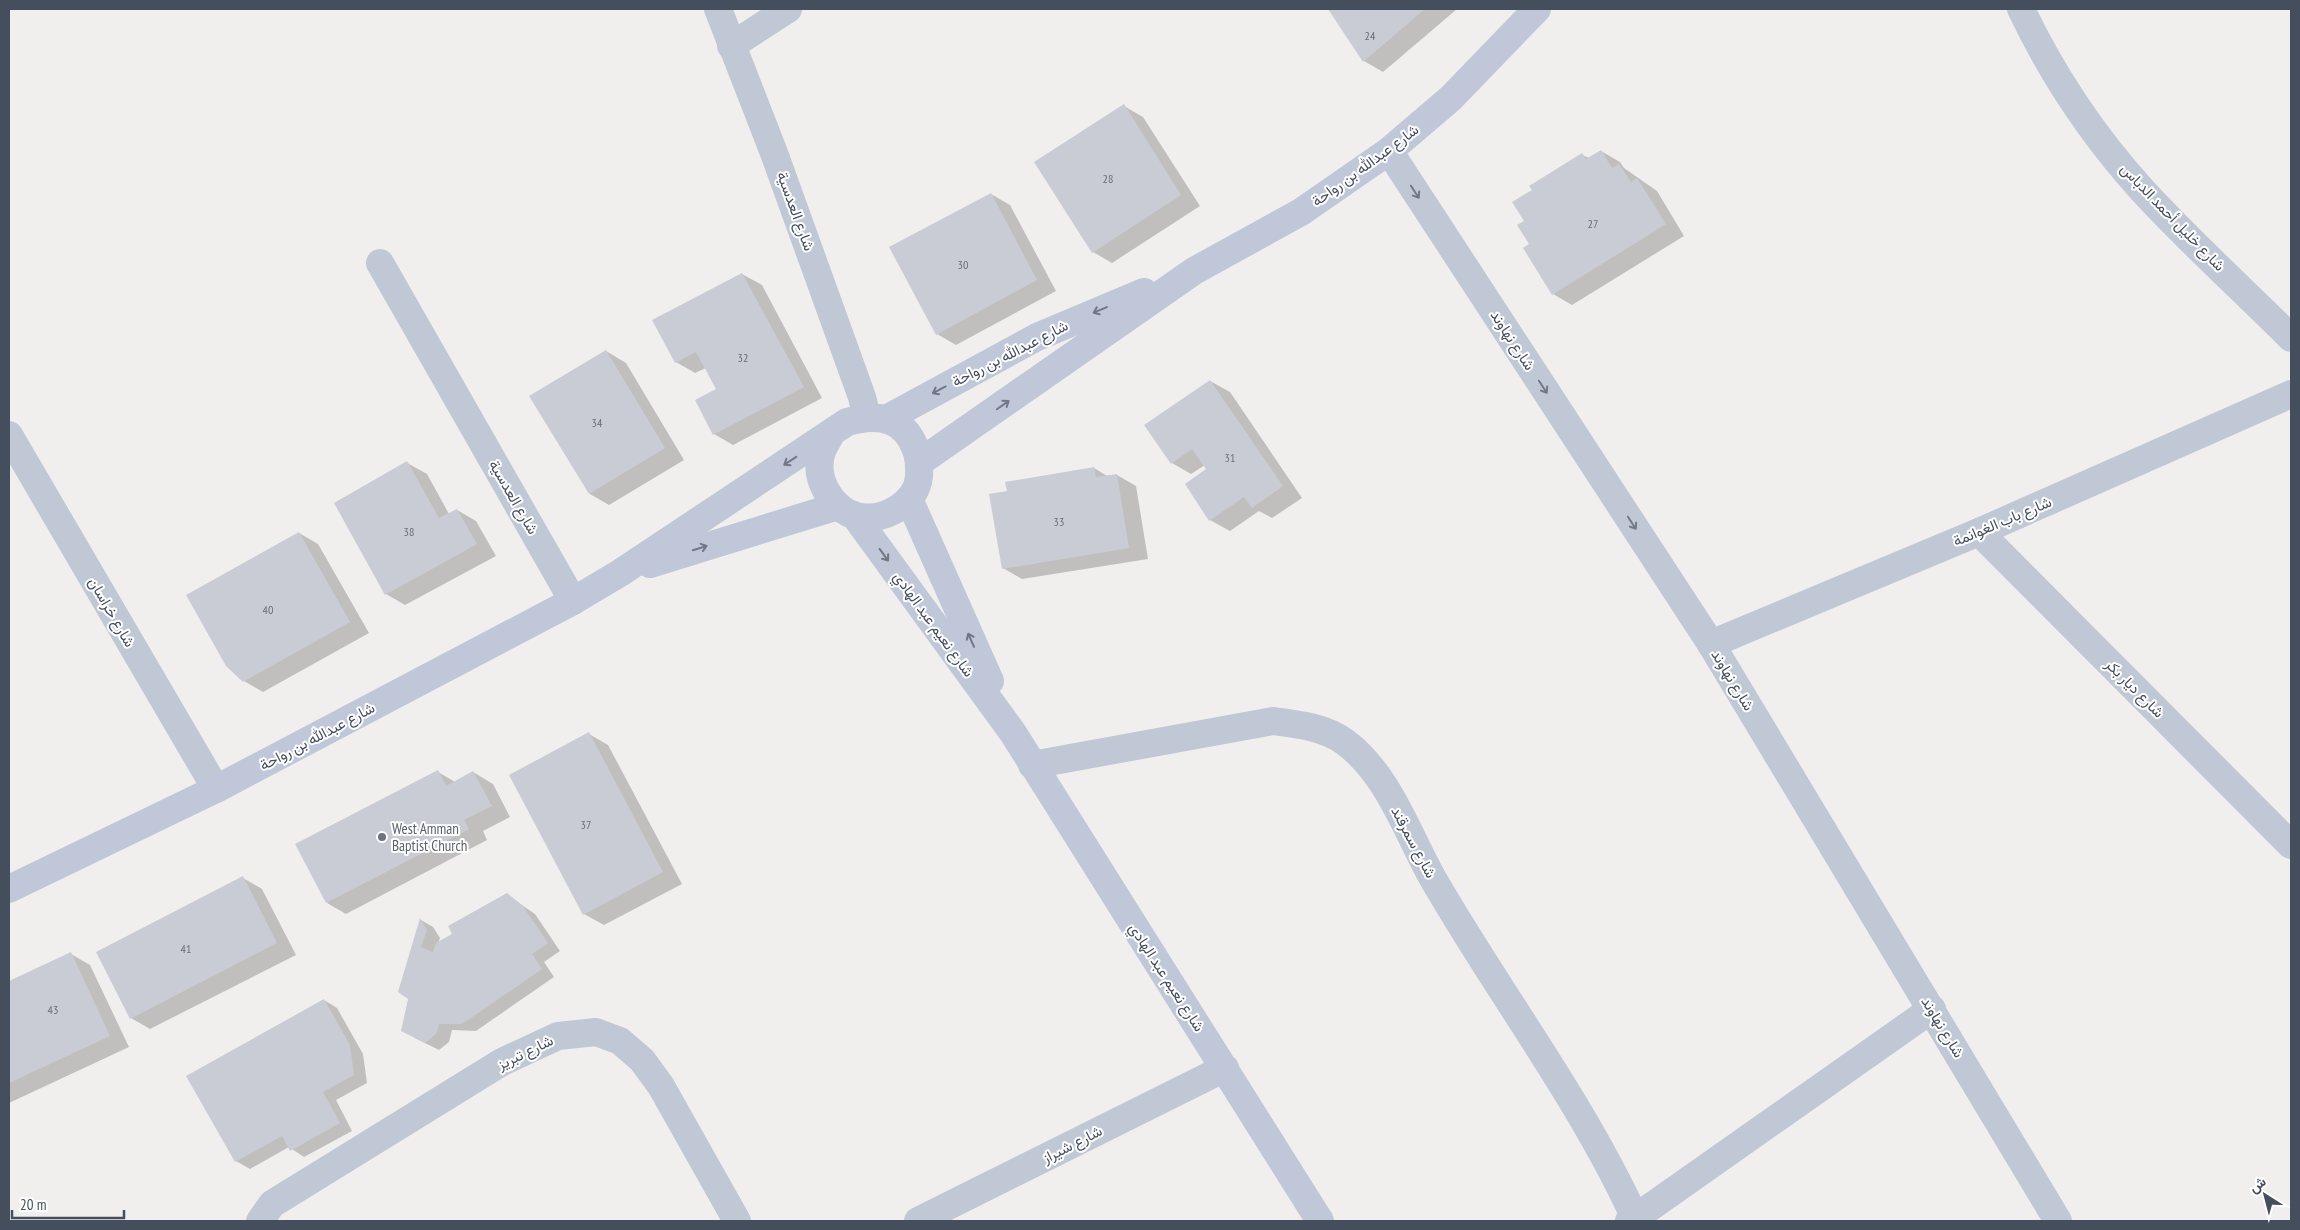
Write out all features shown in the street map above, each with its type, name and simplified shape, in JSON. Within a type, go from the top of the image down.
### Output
[{"type":"street","name":"شارع العدسية","points":[[718,9],[778,162],[862,397],[876,418]]},
{"type":"street","points":[[731,46],[788,9]]},
{"type":"street","name":"شارع عبدالله بن رواحة","points":[[920,462],[1194,271],[1301,212],[1389,151],[1451,98],[1537,9]]},
{"type":"street","name":"شارع خليل أحمد الدباس","points":[[2021,9],[2061,84],[2115,156],[2143,190],[2291,338]]},
{"type":"street","name":"شارع نهاوند","points":[[1389,151],[1711,644],[2058,1221]]},
{"type":"street","name":"شارع العدسية","points":[[380,263],[573,601]]},
{"type":"street","name":"شارع عبدالله بن رواحة","points":[[876,418],[1037,337],[1194,271]]},
{"type":"street","name":"شارع باب الغوانمة","points":[[1711,644],[1979,532],[2291,394]]},
{"type":"street","points":[[876,418],[903,428],[915,444],[920,462],[919,482],[909,499],[894,512],[875,517],[847,511],[825,491],[820,472],[822,452],[831,434],[847,422],[876,418]]},
{"type":"street","name":"شارع عبدالله بن رواحة","points":[[9,889],[216,789],[573,601],[620,573],[831,434]]},
{"type":"street","name":"شارع خراسان","points":[[9,435],[216,789]]},
{"type":"street","name":"شارع نعيم عبد الهادي","points":[[909,499],[1012,733]]},
{"type":"street","name":"شارع عبدالله بن رواحة","points":[[620,573],[847,511]]},
{"type":"street","name":"شارع نعيم عبد الهادي","points":[[847,511],[1012,733],[1320,1221]]},
{"type":"street","name":"شارع ديار بكر","points":[[1979,532],[2291,845]]},
{"type":"street","name":"شارع سمرقند","points":[[1032,765],[1273,721],[1308,725],[1344,741],[1374,771],[1432,877],[1609,1162],[1632,1220]]},
{"type":"street","points":[[1632,1220],[1932,1009]]},
{"type":"street","name":"شارع تبريز","points":[[260,1221],[272,1204],[502,1062],[558,1036],[596,1032],[620,1041],[642,1060],[661,1086],[736,1221]]},
{"type":"street","name":"شارع شيراز","points":[[918,1221],[1225,1068]]},
{"type":"building","points":[[1328,9],[1425,9],[1363,62]]},
{"type":"building","points":[[1124,104],[1181,195],[1092,253],[1034,162]]},
{"type":"building","points":[[1601,150],[1612,168],[1619,164],[1631,182],[1637,178],[1666,224],[1552,295],[1523,248],[1529,244],[1517,225],[1524,221],[1512,202],[1532,190],[1529,186],[1582,153],[1586,159]]},
{"type":"building","points":[[991,193],[1037,280],[936,335],[889,247]]},
{"type":"building","points":[[742,273],[804,387],[713,435],[695,400],[716,389],[696,352],[675,363],[652,320]]},
{"type":"building","points":[[606,350],[665,448],[589,494],[529,396]]},
{"type":"building","points":[[1210,380],[1283,486],[1252,508],[1244,497],[1209,521],[1185,484],[1206,469],[1192,449],[1171,464],[1144,425]]},
{"type":"building","points":[[407,461],[439,518],[457,509],[477,544],[385,595],[334,503]]},
{"type":"building","points":[[1094,467],[1096,477],[1117,474],[1129,548],[1002,569],[989,494],[1007,491],[1005,482]]},
{"type":"building","points":[[299,532],[350,622],[243,682],[226,666],[186,595]]},
{"type":"building","points":[[589,732],[663,872],[583,915],[509,775]]},
{"type":"building","name":"West Amman Baptist Church","points":[[438,770],[446,786],[473,771],[492,806],[464,820],[469,829],[326,903],[295,844]]},
{"type":"building","points":[[243,876],[277,943],[130,1019],[96,952]]},
{"type":"building","points":[[507,893],[522,905],[548,943],[532,954],[542,969],[462,1024],[439,1024],[436,1034],[425,1043],[401,1031],[408,999],[398,992],[420,918],[427,930],[421,947],[433,952],[436,943],[452,934],[448,926]]},
{"type":"building","points":[[71,952],[110,1036],[9,1083],[9,981]]},
{"type":"building","points":[[324,999],[350,1045],[354,1075],[323,1092],[340,1123],[290,1151],[282,1136],[235,1162],[186,1076]]},
{"type":"place","name":"West Amman Baptist Church","points":[[382,837]]}]
